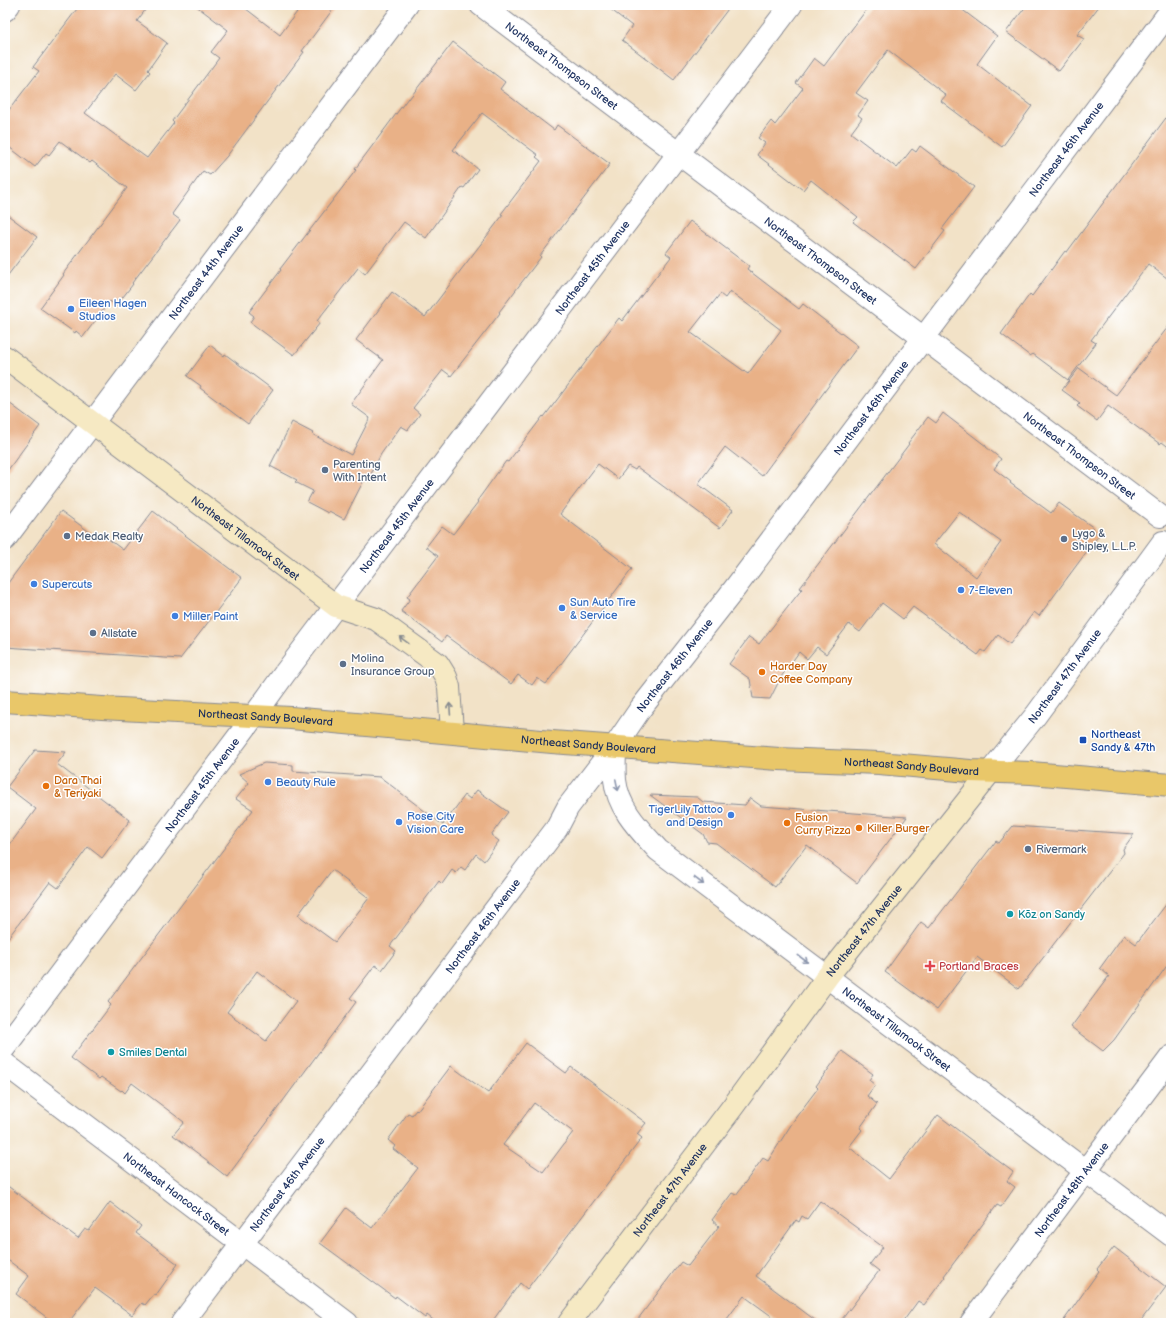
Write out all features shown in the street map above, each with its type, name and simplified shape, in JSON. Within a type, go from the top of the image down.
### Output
[{"type":"main road","name":"Northeast Sandy Boulevard","points":[[5,701],[102,708],[291,718],[779,759],[879,763],[970,771],[1031,773],[1171,785]]},
{"type":"street","points":[[5,10],[9,5]]},
{"type":"street","name":"Northeast 44th Avenue","points":[[5,539],[408,5]]},
{"type":"street","name":"Northeast Thompson Street","points":[[481,5],[923,339],[1165,512]]},
{"type":"street","name":"Northeast 45th Avenue","points":[[5,1047],[285,673],[791,5]]},
{"type":"street","name":"Northeast 46th Avenue","points":[[182,1323],[557,828],[568,807],[615,746],[641,708],[730,596],[1171,10]]},
{"type":"street","name":"Northeast Tillamook Street","points":[[5,357],[336,606],[376,619],[438,664],[446,677],[449,687],[452,732]]},
{"type":"street","points":[[1165,512],[1157,522],[1156,527],[1159,537],[1167,544]]},
{"type":"street","name":"Northeast 47th Avenue","points":[[569,1323],[734,1105],[827,977],[1032,720],[1167,544]]},
{"type":"street","name":"Northeast Tillamook Street","points":[[615,746],[615,781],[621,802],[637,827],[658,850],[1171,1235]]},
{"type":"street","name":"Northeast 48th Avenue","points":[[971,1323],[1171,1057]]},
{"type":"street","name":"Northeast Hancock Street","points":[[5,1064],[347,1323]]},
{"type":"building","points":[[80,5],[149,5],[137,21],[167,43],[148,70],[150,72],[136,90],[115,74],[85,113],[147,158],[174,123],[172,121],[219,58],[211,52],[228,30],[195,5],[241,5],[280,35],[302,5],[336,5],[302,51],[304,52],[227,156],[210,175],[203,171],[172,214],[180,220],[132,283],[133,284],[116,306],[110,301],[83,337],[40,308],[64,275],[63,274],[127,188],[92,161],[90,163],[60,141],[49,155],[46,153],[35,167],[5,144],[5,115],[39,71],[33,67]]},
{"type":"building","points":[[605,5],[731,5],[674,80],[622,40],[632,26]]},
{"type":"building","points":[[870,5],[956,5],[997,36],[977,64],[1032,106],[1002,147],[941,101],[946,95],[888,50],[856,93],[868,101],[858,115],[862,118],[851,133],[897,168],[912,149],[916,152],[920,146],[974,187],[942,229],[945,231],[916,269],[853,222],[858,217],[811,180],[803,190],[757,155],[765,143],[758,138],[771,121],[775,125],[803,88],[796,83],[814,58],[824,66]]},
{"type":"building","points":[[1027,5],[1100,5],[1077,35],[1084,39],[1059,71],[1006,32]]},
{"type":"building","points":[[453,42],[505,82],[500,89],[554,130],[557,125],[610,164],[540,256],[541,257],[499,312],[500,313],[451,376],[443,370],[413,408],[420,414],[408,430],[401,426],[381,454],[370,476],[367,474],[344,519],[329,511],[328,513],[307,502],[313,491],[295,482],[297,480],[270,466],[292,422],[351,455],[370,418],[351,404],[383,360],[356,340],[392,292],[425,317],[503,215],[501,214],[541,161],[536,157],[538,155],[482,113],[453,150],[478,169],[464,188],[462,187],[426,238],[404,222],[365,274],[358,268],[317,321],[320,323],[294,355],[250,322],[254,316],[249,312],[356,170],[355,169],[408,98],[409,99]]},
{"type":"building","points":[[1171,111],[1171,281],[1148,264],[1091,340],[1096,343],[1068,380],[1033,354],[1030,356],[1001,334],[1030,294],[1032,296],[1065,251],[1067,252]]},
{"type":"building","points":[[5,213],[37,237],[5,279]]},
{"type":"building","points":[[690,221],[749,266],[747,269],[799,309],[803,304],[858,346],[762,476],[725,447],[698,484],[733,510],[720,528],[637,467],[635,470],[628,466],[618,479],[598,464],[560,514],[632,569],[546,684],[537,678],[532,685],[518,675],[511,684],[446,636],[442,642],[401,611],[410,599],[407,597],[438,556],[426,547],[442,526],[453,534],[478,502],[477,501],[506,461],[508,462],[619,318],[622,321],[671,257],[666,253]],"holes":[[[730,291],[781,330],[748,374],[690,332],[720,294],[725,298]]]},
{"type":"building","points":[[1171,323],[1171,449],[1162,442],[1160,444],[1108,406],[1097,421],[1077,406],[1080,403],[1062,390],[1079,368],[1116,395]]},
{"type":"building","points":[[210,345],[224,356],[225,354],[273,390],[248,424],[200,388],[201,386],[187,376]]},
{"type":"building","points":[[5,400],[40,426],[5,474]]},
{"type":"building","points":[[943,413],[1001,459],[994,469],[1011,482],[1010,483],[1051,513],[1059,503],[1094,528],[1093,530],[1099,535],[1039,616],[1034,612],[1010,644],[998,635],[985,652],[982,650],[978,655],[913,607],[903,619],[882,603],[860,632],[849,624],[826,654],[817,647],[807,659],[799,652],[781,677],[770,699],[753,698],[750,679],[729,664],[749,637],[759,644],[802,589],[800,588],[928,417],[936,423]],"holes":[[[959,512],[1001,542],[976,577],[934,544]]]},
{"type":"building","points":[[61,511],[99,539],[103,535],[123,550],[153,511],[242,578],[180,659],[5,647],[5,587]]},
{"type":"building","points":[[35,750],[66,752],[57,764],[130,820],[102,858],[88,847],[58,888],[50,882],[5,942],[5,851],[36,809],[7,787]]},
{"type":"building","points":[[264,763],[293,765],[293,771],[380,777],[443,825],[465,795],[470,799],[477,790],[508,812],[491,835],[499,841],[484,861],[476,854],[465,870],[461,867],[456,873],[452,870],[442,884],[439,881],[390,946],[396,951],[382,970],[375,965],[350,998],[356,1002],[227,1177],[173,1135],[184,1122],[132,1083],[125,1093],[101,1077],[99,1079],[71,1058],[111,1005],[108,1002],[253,810],[236,799],[249,783],[239,774]],"holes":[[[332,870],[369,898],[335,942],[298,915]],[[257,971],[296,1001],[266,1041],[227,1012]]]},
{"type":"building","points":[[650,795],[697,797],[703,802],[745,805],[750,798],[761,806],[907,817],[857,883],[807,845],[775,887],[716,843],[707,842],[703,834]]},
{"type":"building","name":"Kōz on Sandy","points":[[1013,826],[1134,834],[1123,849],[1124,853],[1019,989],[977,957],[937,1010],[885,972],[921,922],[929,928],[996,841],[999,843]]},
{"type":"building","points":[[1171,898],[1171,960],[1114,1040],[1103,1051],[1071,1027],[1109,976],[1100,968],[1124,935],[1136,944]]},
{"type":"building","points":[[526,1043],[566,1073],[571,1067],[646,1123],[637,1134],[642,1138],[527,1289],[520,1283],[491,1323],[437,1323],[427,1315],[425,1318],[396,1296],[395,1298],[320,1243],[346,1208],[372,1228],[418,1168],[393,1149],[395,1146],[388,1140],[408,1113],[412,1115],[416,1110],[417,1111],[451,1066],[488,1093]],"holes":[[[534,1103],[573,1132],[543,1172],[503,1145]]]},
{"type":"building","points":[[842,1051],[873,1074],[869,1080],[875,1085],[867,1096],[877,1104],[860,1128],[862,1130],[849,1147],[889,1179],[938,1115],[1013,1172],[1007,1181],[1015,1187],[1001,1207],[997,1205],[924,1305],[918,1301],[902,1323],[839,1323],[879,1271],[870,1264],[883,1247],[820,1201],[807,1219],[802,1216],[799,1222],[796,1220],[756,1276],[819,1323],[781,1323],[744,1296],[724,1323],[635,1323],[681,1262],[688,1266],[719,1226],[712,1220],[732,1193],[736,1195],[763,1158],[768,1161],[796,1117],[818,1088],[816,1086]]},
{"type":"building","points":[[5,1184],[78,1238],[85,1229],[89,1231],[110,1202],[141,1226],[136,1233],[178,1264],[156,1295],[154,1294],[145,1305],[142,1303],[132,1315],[95,1288],[68,1323],[54,1323],[16,1294],[29,1276],[5,1258]]},
{"type":"building","points":[[1114,1247],[1166,1287],[1139,1323],[1062,1323],[1099,1271],[1097,1269]]},
{"type":"place","name":"Eileen Hagen Studios","points":[[71,309]]},
{"type":"place","name":"Parenting With Intent","points":[[325,470]]},
{"type":"place","name":"Medak Realty","points":[[67,536]]},
{"type":"place","name":"Lygo & Shipley, L.L.P.","points":[[1064,539]]},
{"type":"place","name":"Supercuts","points":[[34,584]]},
{"type":"place","name":"7-Eleven","points":[[961,590]]},
{"type":"place","name":"Sun Auto Tire & Service","points":[[562,608]]},
{"type":"place","name":"Miller Paint","points":[[175,616]]},
{"type":"place","name":"Allstate","points":[[93,633]]},
{"type":"place","name":"Molina Insurance Group","points":[[343,664]]},
{"type":"place","name":"Harder Day Coffee Company","points":[[762,672]]},
{"type":"place","name":"Northeast Sandy & 47th","points":[[1083,740]]},
{"type":"place","name":"Beauty Rule","points":[[268,782]]},
{"type":"place","name":"Dara Thai & Teriyaki","points":[[46,786]]},
{"type":"place","name":"TigerLily Tattoo and Design","points":[[731,815]]},
{"type":"place","name":"Rose City Vision Care","points":[[399,822]]},
{"type":"place","name":"Fusion Curry Pizza","points":[[787,823]]},
{"type":"place","name":"Killer Burger","points":[[859,828]]},
{"type":"place","name":"Rivermark","points":[[1028,849]]},
{"type":"place","name":"Kōz on Sandy","points":[[1010,914]]},
{"type":"place","name":"Portland Braces","points":[[930,966]]},
{"type":"place","name":"Smiles Dental","points":[[111,1052]]}]
